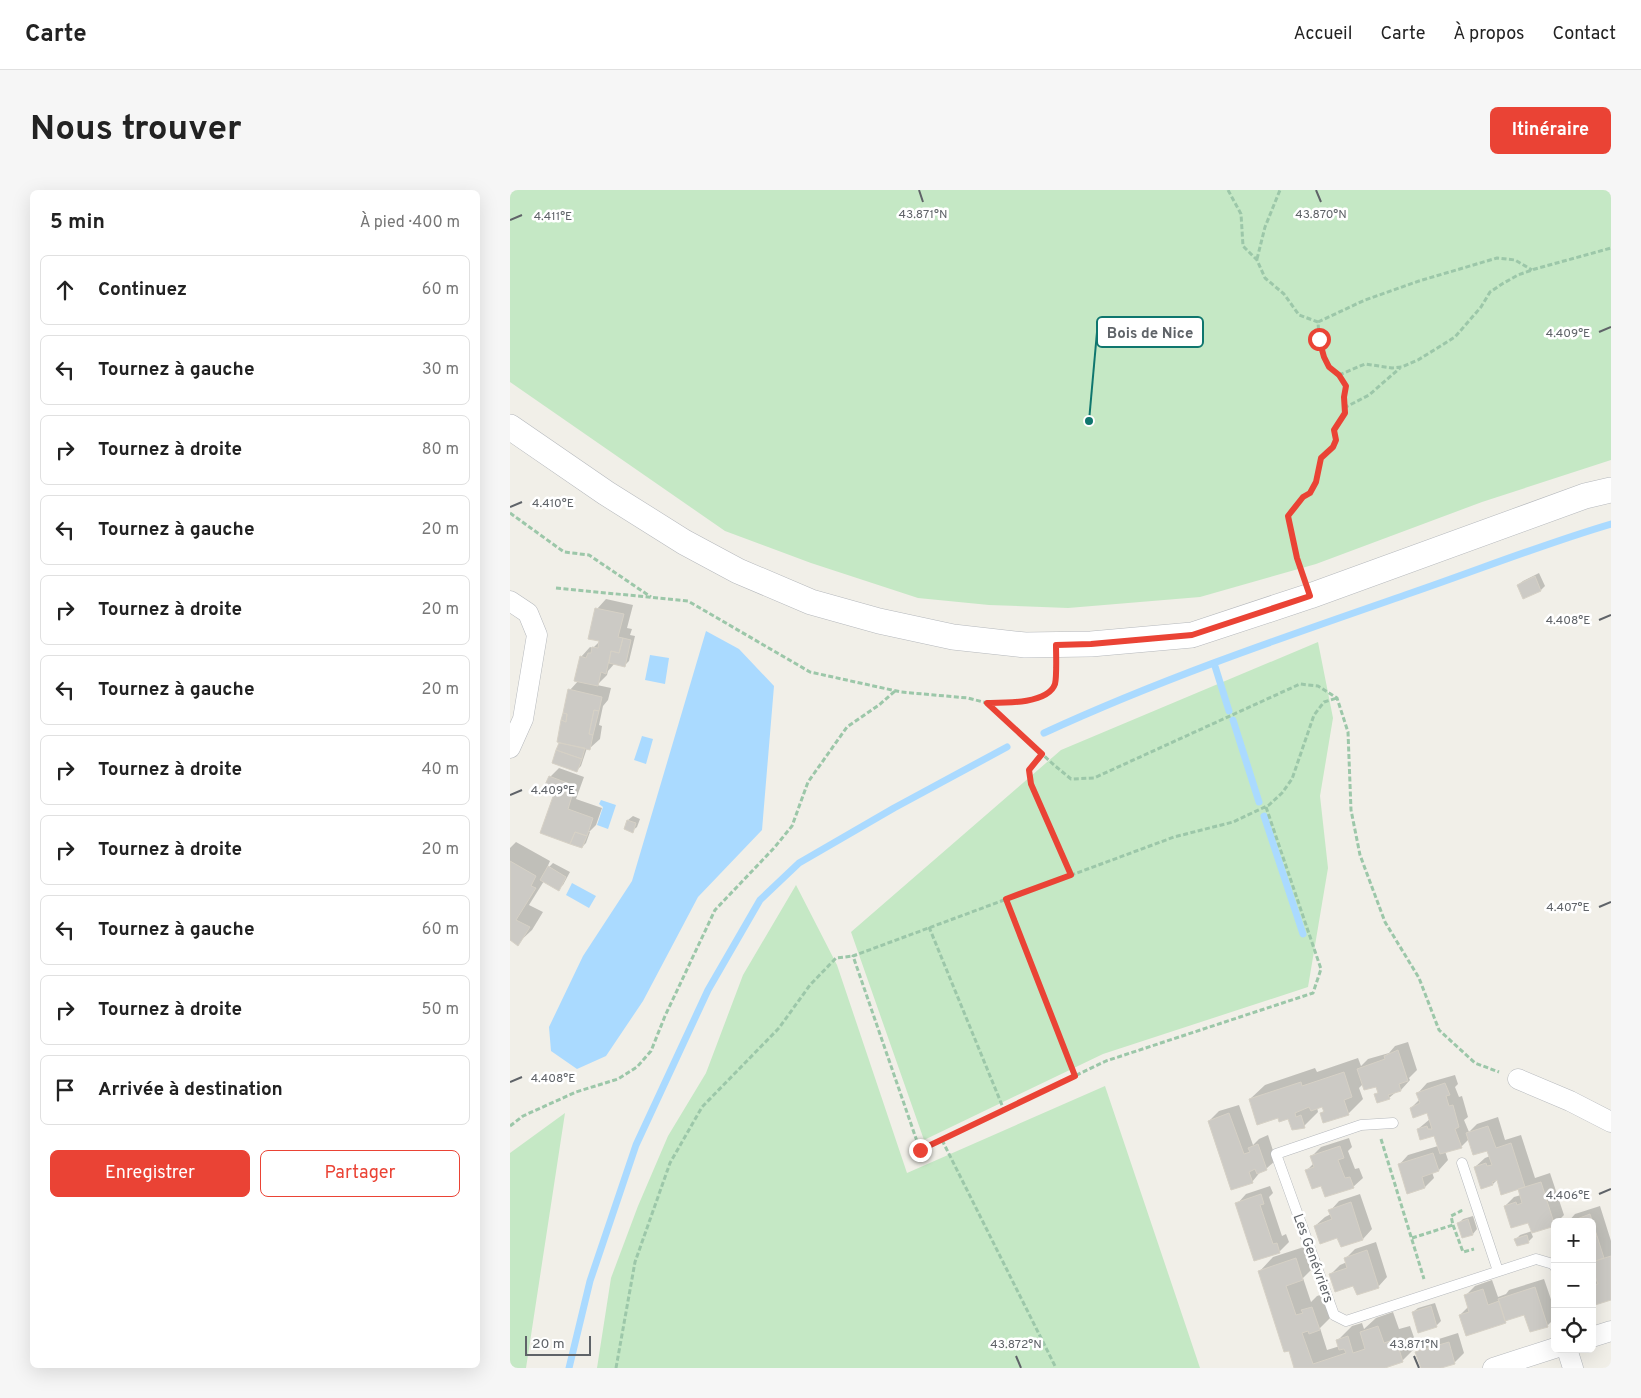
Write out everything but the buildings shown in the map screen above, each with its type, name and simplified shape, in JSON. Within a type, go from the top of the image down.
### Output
[{"type":"street","points":[[510,427],[606,493],[684,542],[738,570],[811,602],[879,621],[953,637],[1025,645],[1091,644],[1192,635],[1310,596],[1585,496],[1611,490]]},
{"type":"street","points":[[510,601],[528,613],[537,635],[522,719],[510,748]]},
{"type":"street","points":[[1518,1079],[1570,1101],[1611,1122]]},
{"type":"street","points":[[1596,1336],[1611,1331]]},
{"type":"street","points":[[1494,1368],[1551,1349]]},
{"type":"street","points":[[1568,1353],[1573,1368]]},
{"type":"lane","name":"Les Genévriers","points":[[1393,1123],[1361,1125],[1276,1154],[1334,1314],[1346,1321],[1536,1259],[1551,1263]]},
{"type":"lane","points":[[1462,1163],[1498,1271]]},
{"type":"path","points":[[1228,190],[1241,214],[1243,246],[1257,260],[1265,278],[1284,294],[1299,315],[1318,322],[1365,300],[1418,281],[1497,258],[1515,260],[1532,270]]},
{"type":"path","points":[[1257,260],[1265,227],[1280,190]]},
{"type":"path","points":[[1344,408],[1356,403],[1369,394],[1402,367],[1418,360],[1455,337],[1481,307],[1490,292],[1518,275],[1611,248]]},
{"type":"path","points":[[1310,596],[1297,558],[1288,516],[1303,497],[1310,493],[1316,482],[1321,458],[1333,447],[1336,440],[1334,430],[1345,413],[1344,397],[1346,386],[1339,375],[1329,367],[1324,357],[1319,339],[1318,322]]},
{"type":"path","points":[[1339,375],[1365,364],[1380,367],[1402,367]]},
{"type":"path","points":[[510,513],[564,552],[589,555],[652,598]]},
{"type":"path","points":[[556,588],[688,601],[810,672],[895,691],[968,698],[987,703],[1024,702],[1048,693],[1055,684],[1056,645]]},
{"type":"path","points":[[987,703],[1071,779],[1094,778],[1300,684],[1318,686],[1336,698],[1348,732],[1351,810],[1360,855],[1385,922],[1419,978],[1439,1030],[1475,1063],[1518,1079]]},
{"type":"path","points":[[510,1126],[523,1116],[576,1092],[618,1079],[636,1067],[651,1051],[665,1016],[715,910],[774,848],[792,826],[808,782],[847,728],[895,691]]},
{"type":"path","points":[[616,1368],[635,1262],[670,1163],[702,1107],[779,1028],[810,984],[836,958],[853,956],[1174,837],[1233,822],[1266,807],[1282,794],[1292,779],[1314,715],[1324,702],[1336,698]]},
{"type":"path","points":[[1042,754],[1029,770],[1031,784],[1071,875]]},
{"type":"path","points":[[853,956],[920,1150],[1106,1062],[1313,993],[1321,969],[1266,807]]},
{"type":"path","points":[[1006,899],[1075,1076]]},
{"type":"path","points":[[929,927],[1004,1110]]},
{"type":"path","points":[[1376,1124],[1429,1294]]},
{"type":"path","points":[[942,1140],[1056,1368]]},
{"type":"path","points":[[1459,1203],[1461,1211],[1451,1216],[1464,1252],[1489,1244]]},
{"type":"path","points":[[1412,1238],[1453,1225]]},
{"type":"green space","points":[[510,190],[1611,190],[1611,460],[1482,502],[1316,564],[1200,597],[1068,608],[989,605],[918,598],[811,563],[725,531],[510,382]]},
{"type":"green space","points":[[1318,642],[1333,718],[1320,796],[1328,868],[1308,987],[1103,1054],[924,1140],[851,932],[1061,750]]},
{"type":"green space","points":[[796,885],[837,965],[907,1173],[1105,1086],[1200,1368],[597,1368],[611,1278],[638,1206],[668,1136],[706,1073],[743,975]]},
{"type":"green space","points":[[565,1113],[526,1368],[510,1368],[510,1153]]},
{"type":"water","points":[[706,631],[739,649],[774,686],[762,830],[698,897],[643,1001],[606,1056],[577,1069],[551,1051],[549,1027],[583,956],[632,881]]},
{"type":"water","points":[[650,655],[669,658],[665,684],[645,680]]},
{"type":"water","points":[[642,736],[653,739],[646,764],[634,760]]},
{"type":"water","points":[[601,800],[616,805],[608,829],[597,825],[603,807],[599,804]]},
{"type":"water","points":[[572,883],[596,896],[589,908],[566,895]]},
{"type":"waterway","points":[[1044,733],[1134,694],[1226,658],[1611,524]]},
{"type":"waterway","points":[[1214,663],[1229,711]]},
{"type":"waterway","points":[[1233,720],[1259,802]]},
{"type":"waterway","points":[[569,1368],[590,1281],[636,1145],[708,990],[760,900],[799,863],[894,808],[1007,747]]},
{"type":"waterway","points":[[1264,816],[1303,934]]},
{"type":"place","name":"Bois de Nice","points":[[1089,421]]},
{"type":"route","points":[[920,1150],[1075,1076],[1006,899],[1071,875],[1031,784],[1029,770],[1042,754],[987,703],[1024,702],[1048,693],[1055,684],[1056,645],[1091,644],[1192,635],[1310,596],[1297,558],[1288,516],[1303,497],[1310,493],[1316,482],[1321,458],[1333,447],[1336,440],[1334,430],[1345,413],[1344,397],[1346,386],[1339,375],[1329,367],[1319,339]]}]
